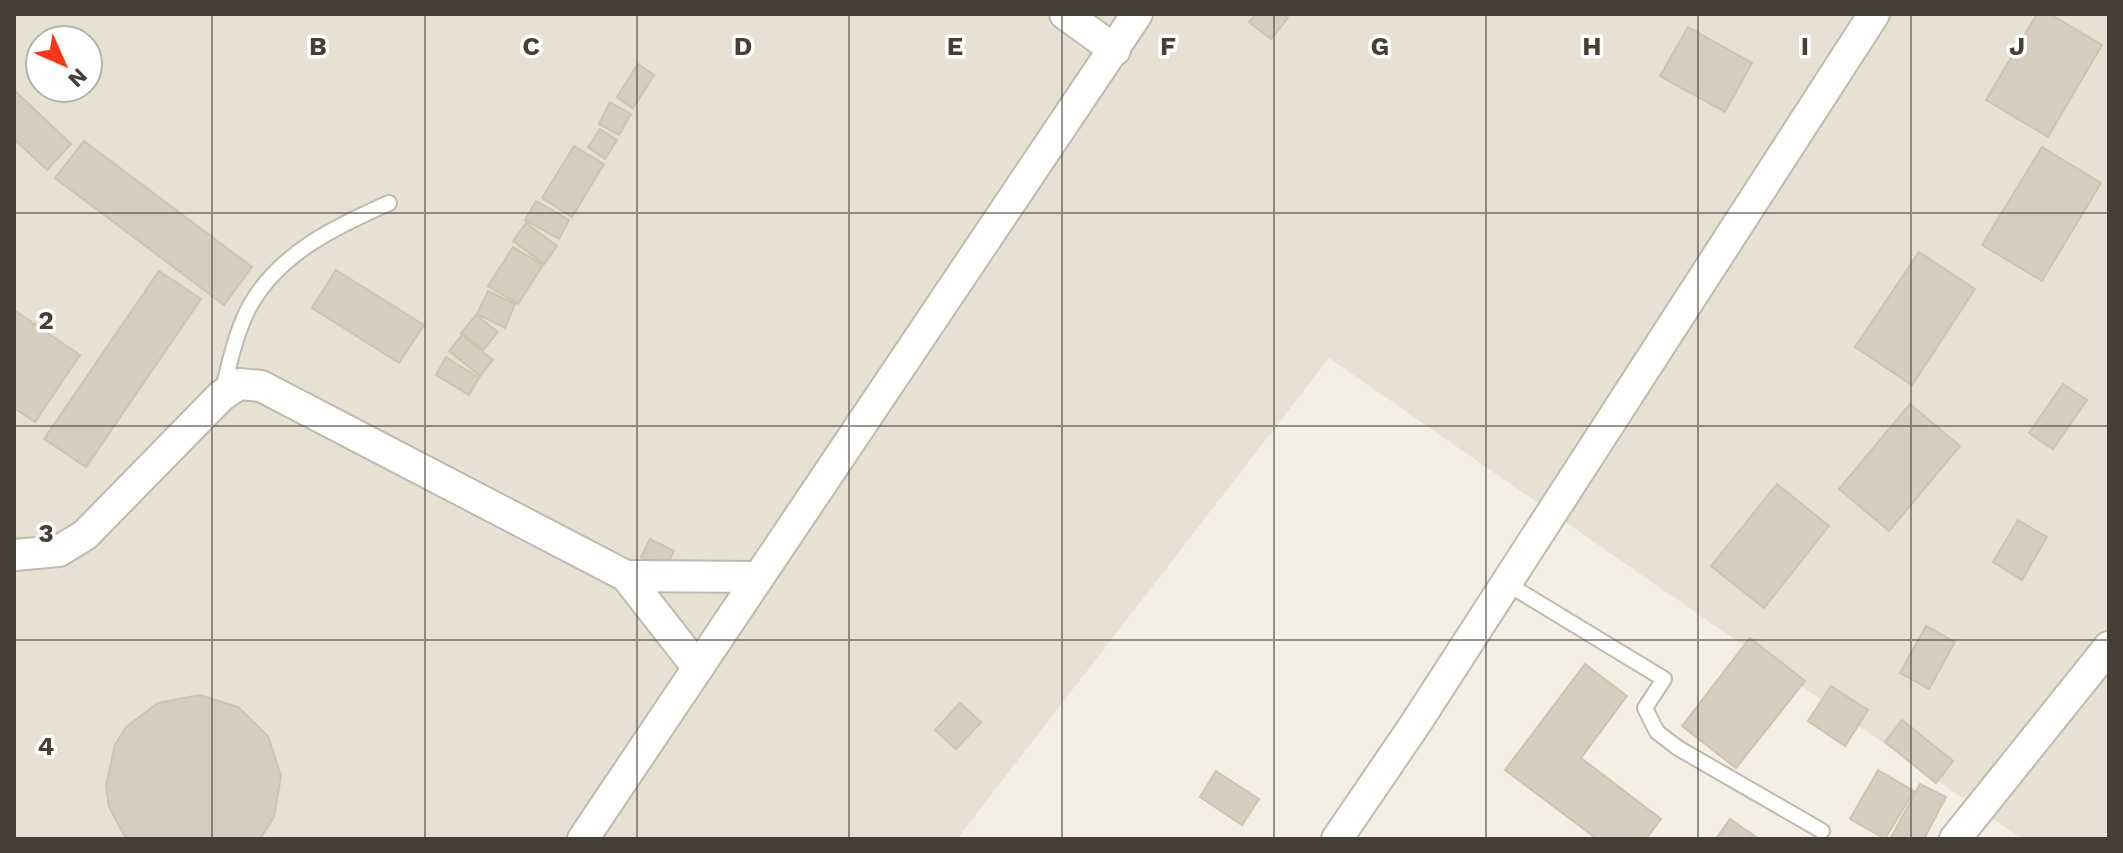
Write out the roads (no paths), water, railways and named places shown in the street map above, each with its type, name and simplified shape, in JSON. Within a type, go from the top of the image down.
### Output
[{"type":"street","points":[[1065,14],[1115,50]]},
{"type":"street","points":[[583,839],[1137,14]]},
{"type":"street","points":[[1337,839],[1874,14]]},
{"type":"street","points":[[14,555],[59,551],[85,535],[221,396],[239,384],[261,386],[626,576],[698,668]]},
{"type":"street","points":[[626,576],[758,577]]},
{"type":"street","points":[[1955,839],[2109,647]]},
{"type":"lane","points":[[221,396],[236,339],[251,303],[287,259],[338,225],[389,203]]},
{"type":"lane","points":[[1506,583],[1664,679],[1645,708],[1657,732],[1678,748],[1822,831]]}]
